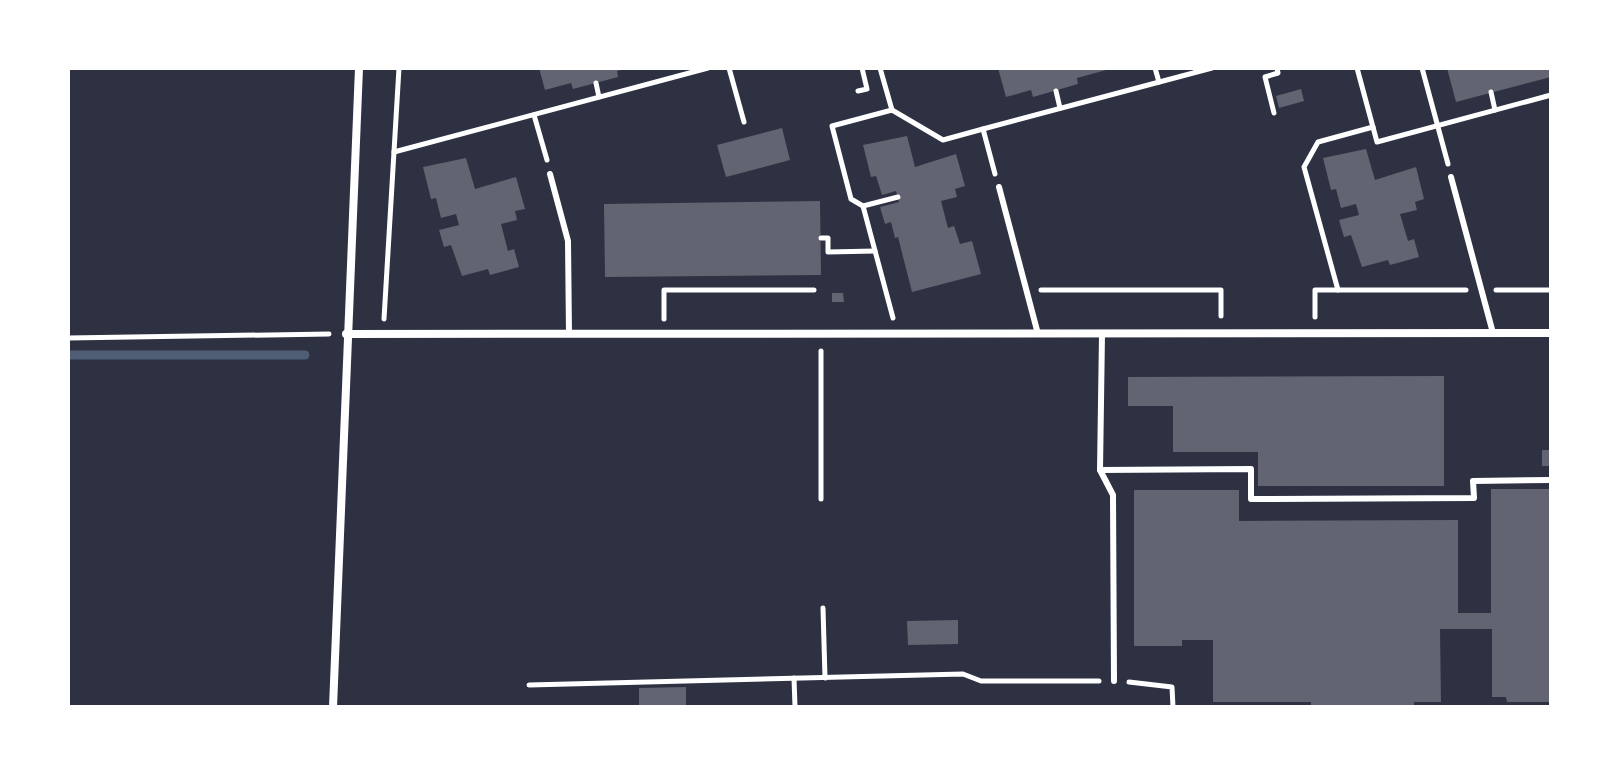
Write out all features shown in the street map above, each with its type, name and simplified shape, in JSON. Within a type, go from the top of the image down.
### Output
[{"type":"street","points":[[333,707],[359,68]]},
{"type":"street","points":[[346,334],[1551,333]]},
{"type":"lane","points":[[550,174],[568,241],[569,334]]},
{"type":"lane","points":[[1451,177],[1493,333]]},
{"type":"lane","points":[[999,187],[1038,334]]},
{"type":"lane","points":[[1102,334],[1100,470],[1113,495],[1114,681]]},
{"type":"lane","points":[[1100,470],[1251,469],[1251,499],[1474,498],[1473,481],[1551,480]]},
{"type":"path","points":[[383,334],[399,68]]},
{"type":"path","points":[[394,152],[708,68]]},
{"type":"path","points":[[729,68],[744,122]]},
{"type":"path","points":[[858,91],[867,89],[862,68]]},
{"type":"path","points":[[880,68],[892,110],[943,140],[1212,68]]},
{"type":"path","points":[[1155,68],[1159,82]]},
{"type":"path","points":[[1274,113],[1265,77],[1278,73],[1277,68]]},
{"type":"path","points":[[1357,68],[1377,142],[1551,95]]},
{"type":"path","points":[[1422,68],[1451,177]]},
{"type":"path","points":[[596,83],[599,97]]},
{"type":"path","points":[[1056,91],[1060,108]]},
{"type":"path","points":[[1491,92],[1495,110]]},
{"type":"path","points":[[892,110],[832,126],[851,199],[863,206],[898,197]]},
{"type":"path","points":[[534,115],[550,174]]},
{"type":"path","points":[[1338,290],[1304,167],[1318,142],[1373,127]]},
{"type":"path","points":[[983,129],[999,187]]},
{"type":"path","points":[[863,206],[897,334]]},
{"type":"path","points":[[821,238],[828,238],[828,252],[875,251]]},
{"type":"path","points":[[664,334],[664,290],[814,290]]},
{"type":"path","points":[[1026,290],[1221,290],[1221,333]]},
{"type":"path","points":[[1315,334],[1315,290],[1551,290]]},
{"type":"path","points":[[68,338],[346,334]]},
{"type":"path","points":[[821,334],[821,499]]},
{"type":"path","points":[[823,608],[825,678]]},
{"type":"path","points":[[529,685],[963,674],[981,681],[1114,681],[1172,687],[1173,707]]},
{"type":"path","points":[[794,678],[795,707]]},
{"type":"building","points":[[539,68],[625,69],[617,71],[618,77],[573,89],[571,83],[545,90]]},
{"type":"building","points":[[998,68],[1110,69],[1077,78],[1078,84],[1033,97],[1031,90],[1006,97]]},
{"type":"building","points":[[1447,68],[1551,68],[1551,77],[1456,102]]},
{"type":"building","points":[[1301,89],[1304,101],[1279,108],[1276,96]]},
{"type":"building","points":[[782,128],[790,160],[726,177],[717,145]]},
{"type":"building","points":[[907,136],[915,167],[956,154],[965,186],[955,189],[957,197],[941,201],[948,228],[954,226],[960,244],[972,241],[981,274],[912,292],[898,237],[895,238],[891,222],[885,224],[880,207],[899,202],[896,191],[882,195],[876,176],[871,177],[863,145]]},
{"type":"building","points":[[1366,149],[1375,180],[1416,167],[1424,199],[1415,202],[1417,210],[1400,214],[1408,241],[1414,239],[1419,257],[1390,265],[1388,260],[1362,267],[1351,235],[1344,237],[1339,220],[1359,215],[1356,204],[1341,208],[1336,189],[1331,190],[1323,158]]},
{"type":"building","points":[[466,158],[475,189],[516,177],[525,209],[515,211],[517,220],[501,224],[508,251],[514,249],[519,267],[490,275],[488,269],[462,276],[451,245],[444,247],[439,230],[459,225],[456,214],[441,218],[436,198],[431,199],[423,167]]},
{"type":"building","points":[[820,201],[821,275],[605,277],[604,204]]},
{"type":"building","points":[[832,293],[843,293],[844,302],[832,302]]},
{"type":"building","points":[[1444,376],[1444,486],[1258,486],[1258,452],[1173,452],[1173,406],[1128,406],[1128,377]]},
{"type":"building","points":[[1542,450],[1551,450],[1551,466],[1542,466]]},
{"type":"building","points":[[1491,489],[1551,489],[1551,702],[1507,702],[1506,697],[1492,697],[1492,629],[1440,629],[1441,702],[1414,702],[1414,707],[1311,707],[1311,702],[1213,702],[1213,640],[1182,640],[1182,646],[1134,646],[1134,490],[1239,490],[1239,521],[1458,520],[1458,613],[1491,613]]},
{"type":"building","points":[[958,620],[958,644],[908,645],[907,621]]},
{"type":"building","points":[[686,687],[686,705],[682,707],[639,706],[639,688]]},
{"type":"waterway","points":[[68,355],[305,355]]}]
